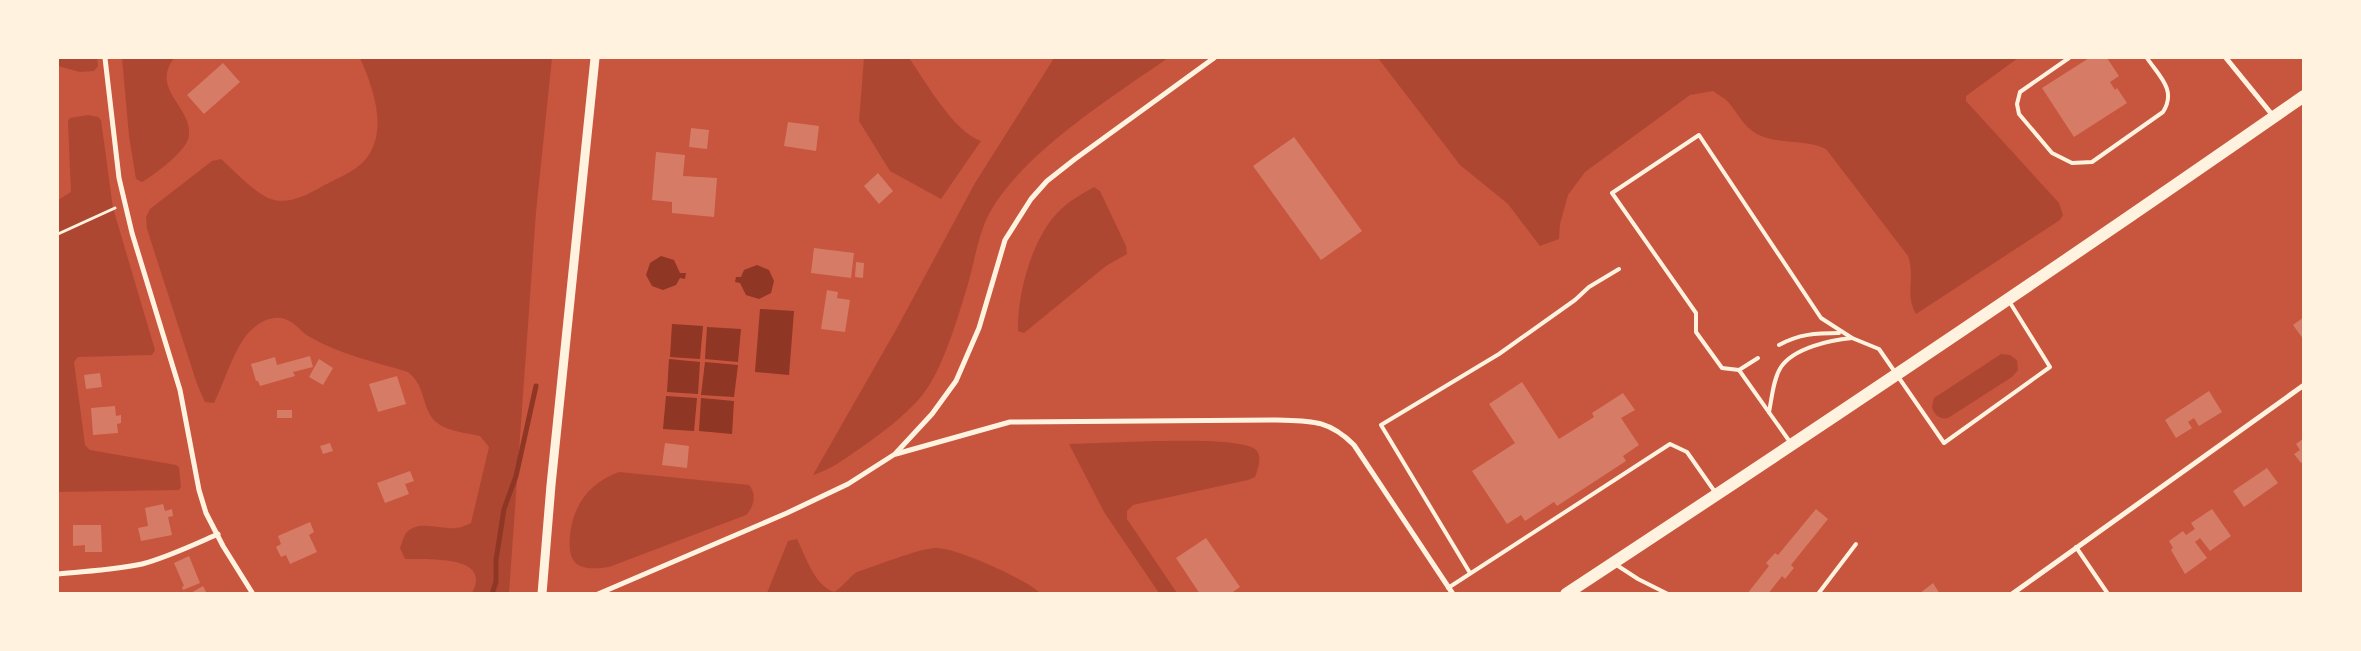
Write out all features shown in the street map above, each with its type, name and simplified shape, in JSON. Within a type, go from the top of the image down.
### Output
[{"type":"main road","points":[[1566,594],[1897,374],[2175,186],[2304,96]]},
{"type":"street","points":[[106,58],[119,178],[180,390],[199,490],[206,513],[223,546],[253,594]]},
{"type":"street","points":[[542,594],[551,484],[595,58]]},
{"type":"street","points":[[598,594],[848,484],[895,454],[932,414],[956,381],[980,328],[1006,240],[1031,199],[1047,181],[1075,158],[1214,58]]},
{"type":"street","points":[[2226,58],[2274,117]]},
{"type":"street","points":[[2012,594],[2304,385]]},
{"type":"street","points":[[895,454],[1010,422],[1276,420],[1305,421],[1328,425],[1343,434],[1354,445],[1453,594]]},
{"type":"street","points":[[58,574],[144,563],[166,557],[218,534]]},
{"type":"lane","points":[[2069,58],[2020,92],[2017,104],[2019,114],[2052,153],[2072,162],[2092,162],[2162,112],[2168,100],[2168,91],[2146,58]]},
{"type":"lane","points":[[1758,358],[1739,370],[1722,368],[1696,332],[1696,314],[1612,193],[1699,135],[1821,318],[1842,333],[1879,349],[1944,443],[2050,367],[2007,298]]},
{"type":"lane","points":[[1470,573],[1381,425],[1499,354],[1575,300],[1588,287],[1619,268]]},
{"type":"lane","points":[[1779,345],[1795,336],[1810,333],[1842,333]]},
{"type":"lane","points":[[1769,412],[1776,381],[1785,362],[1822,342],[1852,338]]},
{"type":"lane","points":[[1739,370],[1792,443]]},
{"type":"lane","points":[[1448,588],[1670,444],[1687,452],[1716,494]]},
{"type":"lane","points":[[1818,594],[1856,544]]},
{"type":"lane","points":[[2076,547],[2108,594]]},
{"type":"lane","points":[[1613,562],[1638,579],[1668,594]]},
{"type":"path","points":[[58,234],[125,204]]},
{"type":"shaded area","points":[[58,58],[97,58],[98,66],[94,71],[80,72],[58,66]]},
{"type":"shaded area","points":[[122,58],[174,58],[168,69],[167,80],[169,89],[189,126],[189,136],[182,149],[162,168],[142,182],[136,179],[129,136]]},
{"type":"shaded area","points":[[360,58],[552,58],[536,212],[509,593],[472,593],[476,580],[473,571],[466,565],[441,560],[405,559],[400,548],[404,536],[411,529],[423,526],[456,528],[471,523],[489,447],[480,436],[451,430],[436,422],[428,411],[418,384],[408,372],[358,357],[321,343],[289,321],[280,318],[266,320],[250,331],[234,355],[214,403],[205,402],[197,384],[147,229],[146,217],[150,209],[212,161],[221,159],[258,192],[277,201],[291,200],[310,193],[359,166],[368,156],[374,145],[377,132],[376,106]]},
{"type":"shaded area","points":[[864,58],[909,58],[950,117],[971,136],[981,141],[941,199],[890,171],[859,121]]},
{"type":"shaded area","points":[[1054,58],[1168,58],[1096,108],[1046,147],[1005,190],[990,212],[982,229],[954,328],[942,360],[928,387],[913,405],[885,430],[839,463],[813,475],[897,328],[975,183]]},
{"type":"shaded area","points":[[1378,58],[2018,58],[1966,96],[1966,101],[2059,203],[2063,215],[2060,220],[1916,314],[1910,293],[1911,272],[1908,256],[1826,149],[1809,144],[1774,140],[1757,134],[1745,124],[1727,101],[1713,91],[1690,95],[1585,172],[1568,195],[1560,224],[1559,239],[1540,246],[1508,204],[1460,165]]},
{"type":"shaded area","points":[[88,115],[98,117],[101,120],[113,208],[155,350],[152,355],[78,357],[74,362],[85,445],[90,450],[176,465],[179,467],[181,487],[179,490],[58,492],[58,200],[71,192],[68,121],[70,118]]},
{"type":"shaded area","points":[[1094,187],[1100,191],[1126,246],[1127,254],[1106,266],[1024,333],[1018,331],[1018,316],[1023,284],[1041,236],[1049,222],[1063,207]]},
{"type":"shaded area","points":[[661,256],[674,260],[680,273],[686,273],[685,279],[680,278],[676,285],[663,290],[652,286],[646,275],[650,263]]},
{"type":"shaded area","points":[[757,265],[769,270],[774,281],[771,293],[759,299],[746,295],[740,283],[735,282],[736,277],[741,277],[744,270]]},
{"type":"shaded area","points":[[760,309],[794,311],[789,375],[755,372]]},
{"type":"shaded area","points":[[672,324],[703,326],[700,359],[670,357]]},
{"type":"shaded area","points":[[707,327],[741,329],[738,362],[705,359]]},
{"type":"shaded area","points":[[2001,354],[2010,355],[2017,360],[2018,370],[2012,377],[1948,418],[1940,418],[1936,415],[1932,407],[1934,398]]},
{"type":"shaded area","points":[[669,359],[700,362],[698,394],[667,392]]},
{"type":"shaded area","points":[[705,362],[738,365],[734,397],[701,395]]},
{"type":"shaded area","points":[[666,396],[697,398],[694,431],[663,429]]},
{"type":"shaded area","points":[[701,398],[734,401],[732,434],[699,431]]},
{"type":"shaded area","points":[[1209,441],[1240,444],[1257,451],[1259,457],[1255,477],[1248,480],[1133,505],[1127,511],[1127,519],[1177,593],[1159,593],[1104,512],[1069,444]]},
{"type":"shaded area","points":[[619,472],[749,485],[753,492],[754,500],[746,515],[609,567],[583,567],[573,560],[571,554],[570,535],[575,514],[579,505],[592,488],[609,476]]},
{"type":"shaded area","points":[[797,539],[816,577],[834,592],[857,572],[907,555],[935,548],[958,553],[990,565],[1020,580],[1040,593],[767,593],[788,541]]},
{"type":"building","points":[[2089,58],[2107,58],[2119,76],[2110,82],[2115,90],[2117,88],[2127,103],[2074,137],[2042,88]]},
{"type":"building","points":[[223,63],[240,82],[204,114],[187,95]]},
{"type":"building","points":[[788,122],[819,126],[816,151],[784,146]]},
{"type":"building","points":[[691,128],[709,130],[707,149],[689,147]]},
{"type":"building","points":[[1294,137],[1362,231],[1321,260],[1253,166]]},
{"type":"building","points":[[656,152],[685,155],[683,176],[717,178],[714,217],[672,213],[672,202],[652,200]]},
{"type":"building","points":[[878,173],[893,191],[879,204],[864,186]]},
{"type":"building","points":[[814,248],[854,253],[851,278],[811,273]]},
{"type":"building","points":[[856,262],[864,263],[863,278],[855,277]]},
{"type":"building","points":[[827,290],[838,292],[837,298],[850,300],[845,332],[821,329]]},
{"type":"building","points":[[2304,317],[2304,340],[2293,325]]},
{"type":"building","points":[[310,356],[313,367],[293,372],[295,376],[260,386],[258,381],[256,381],[251,364],[275,357],[277,365]]},
{"type":"building","points":[[319,359],[333,368],[323,385],[309,377]]},
{"type":"building","points":[[100,373],[102,387],[86,389],[84,375]]},
{"type":"building","points":[[397,376],[406,404],[378,412],[369,384]]},
{"type":"building","points":[[1522,382],[1559,439],[1594,417],[1592,413],[1623,393],[1635,410],[1621,418],[1639,445],[1623,456],[1626,461],[1557,506],[1554,502],[1525,521],[1521,515],[1507,524],[1472,471],[1515,443],[1489,404]]},
{"type":"building","points":[[2209,391],[2222,412],[2199,426],[2194,418],[2188,422],[2192,428],[2176,438],[2165,420]]},
{"type":"building","points":[[115,406],[116,416],[121,415],[121,423],[117,424],[118,433],[93,435],[91,408]]},
{"type":"building","points":[[277,410],[292,410],[292,418],[277,418]]},
{"type":"building","points":[[2304,438],[2304,461],[2301,463],[2294,454],[2300,450],[2296,444]]},
{"type":"building","points":[[330,443],[333,451],[323,454],[320,446]]},
{"type":"building","points":[[665,443],[689,446],[687,468],[662,465]]},
{"type":"building","points":[[2267,468],[2278,483],[2244,507],[2233,491]]},
{"type":"building","points":[[410,471],[414,481],[405,484],[409,494],[385,503],[377,483]]},
{"type":"building","points":[[163,504],[165,511],[172,509],[173,516],[168,517],[172,535],[141,541],[138,528],[148,526],[145,508]]},
{"type":"building","points":[[1816,509],[1828,519],[1791,565],[1794,568],[1785,579],[1782,576],[1768,594],[1747,594],[1769,566],[1766,563],[1775,553],[1778,555]]},
{"type":"building","points":[[2212,509],[2231,536],[2210,551],[2200,538],[2195,542],[2207,558],[2185,574],[2171,550],[2173,548],[2169,541],[2183,531],[2186,535],[2195,529],[2191,523]]},
{"type":"building","points":[[310,522],[314,532],[309,535],[317,552],[290,564],[286,555],[281,557],[276,547],[281,544],[278,536]]},
{"type":"building","points":[[73,525],[101,525],[102,552],[85,552],[85,545],[73,546]]},
{"type":"building","points":[[1206,538],[1240,587],[1230,594],[1200,594],[1176,558]]},
{"type":"building","points":[[189,556],[200,583],[183,590],[182,587],[184,586],[174,563]]},
{"type":"building","points":[[1933,583],[1940,594],[1919,594]]},
{"type":"building","points":[[203,586],[207,594],[189,594]]},
{"type":"waterway","points":[[492,594],[496,582],[496,560],[504,509],[516,476],[536,386]]}]
